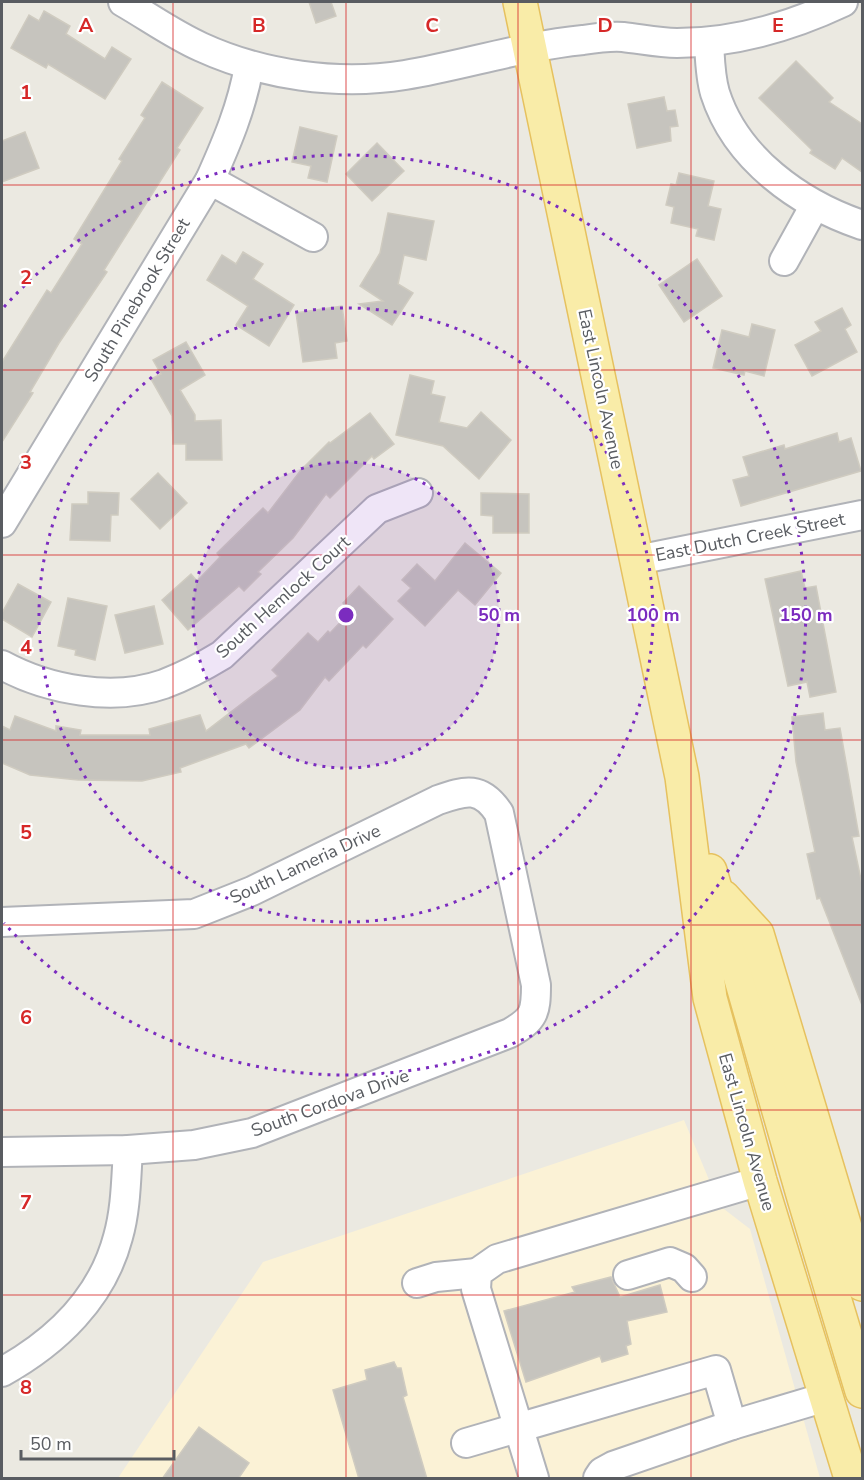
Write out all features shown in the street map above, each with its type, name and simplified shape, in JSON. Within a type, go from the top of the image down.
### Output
[{"type":"main road","name":"East Lincoln Avenue","points":[[519,2],[682,777],[710,998],[760,1181],[851,1479]]},
{"type":"main road","name":"East Lincoln Avenue","points":[[682,777],[862,1390]]},
{"type":"main road","points":[[716,889],[757,934],[862,1284]]},
{"type":"main road","points":[[760,1181],[774,1179],[783,1187],[807,1264],[835,1302]]},
{"type":"street","points":[[123,2],[200,47],[249,66],[309,76],[362,79],[404,75],[529,48],[621,37],[675,43],[709,42],[780,27],[843,2]]},
{"type":"street","points":[[709,42],[710,72],[716,94],[727,119],[760,165],[815,206],[862,225]]},
{"type":"street","name":"South Pinebrook Street","points":[[2,523],[210,180],[234,126],[249,66]]},
{"type":"street","points":[[210,180],[313,237]]},
{"type":"street","points":[[784,261],[815,206]]},
{"type":"street","name":"South Hemlock Court","points":[[2,665],[49,683],[95,691],[126,692],[162,685],[194,672],[222,655],[377,510],[418,493]]},
{"type":"street","name":"East Dutch Creek Street","points":[[637,560],[862,515]]},
{"type":"street","name":"South Lameria Drive","points":[[2,922],[194,914],[252,891],[463,791],[485,797],[499,813],[521,905]]},
{"type":"street","name":"South Cordova Drive","points":[[2,1152],[128,1150],[194,1145],[252,1133],[510,1033],[526,1024],[536,1009],[536,985],[521,905]]},
{"type":"street","points":[[2,1372],[41,1348],[67,1326],[108,1267],[118,1236],[124,1206],[128,1150]]},
{"type":"street","points":[[417,1283],[436,1277],[477,1274],[497,1259],[760,1181]]},
{"type":"street","points":[[628,1275],[670,1262],[684,1268],[692,1277]]},
{"type":"street","points":[[477,1274],[476,1289],[534,1479]]},
{"type":"street","points":[[466,1443],[716,1370],[732,1425]]},
{"type":"street","points":[[598,1479],[602,1472],[613,1466],[732,1425],[826,1397]]},
{"type":"shaded area","points":[[684,1120],[720,1206],[750,1229],[820,1478],[118,1478],[263,1262]]},
{"type":"building","points":[[309,2],[331,2],[336,16],[316,23]]},
{"type":"building","points":[[44,11],[70,26],[66,34],[105,59],[112,47],[131,59],[105,99],[48,64],[46,68],[11,48],[29,15],[39,21]]},
{"type":"building","points":[[796,61],[833,98],[829,102],[862,124],[862,172],[842,158],[835,169],[810,153],[812,150],[759,98]]},
{"type":"building","points":[[162,82],[203,108],[177,148],[180,150],[104,270],[107,272],[59,343],[30,392],[33,393],[2,442],[2,362],[47,290],[51,293],[82,244],[74,239],[122,161],[119,159],[145,118],[141,115]]},
{"type":"building","points":[[664,97],[667,111],[675,110],[678,126],[670,127],[671,141],[637,148],[628,104]]},
{"type":"building","points":[[300,127],[337,136],[327,182],[308,178],[311,166],[292,162]]},
{"type":"building","points":[[25,132],[39,168],[2,182],[2,141]]},
{"type":"building","points":[[377,143],[404,171],[372,201],[346,174]]},
{"type":"building","points":[[679,173],[714,181],[708,206],[721,209],[714,240],[696,236],[698,229],[671,223],[674,207],[666,205],[671,184],[676,185]]},
{"type":"building","points":[[388,213],[434,221],[426,260],[404,255],[398,284],[413,293],[392,325],[359,304],[383,301],[360,286],[380,253]]},
{"type":"building","points":[[243,252],[263,264],[253,279],[294,305],[269,346],[236,325],[248,306],[207,280],[222,255],[236,264]]},
{"type":"building","points":[[697,259],[722,296],[684,322],[659,285]]},
{"type":"building","points":[[342,306],[347,341],[335,343],[337,358],[303,362],[296,313]]},
{"type":"building","points":[[842,308],[851,325],[845,329],[857,352],[812,376],[795,345],[821,331],[815,322]]},
{"type":"building","points":[[752,324],[775,330],[764,376],[745,371],[744,375],[713,368],[722,330],[749,337]]},
{"type":"building","points":[[186,342],[205,375],[180,390],[195,415],[195,421],[221,420],[222,460],[186,460],[186,444],[173,444],[172,416],[151,379],[161,374],[153,360]]},
{"type":"building","points":[[410,375],[434,381],[431,394],[445,397],[439,422],[467,428],[481,412],[511,440],[479,479],[443,446],[396,435]]},
{"type":"building","points":[[370,413],[394,444],[374,459],[372,456],[330,498],[326,494],[293,538],[258,572],[261,574],[244,591],[239,586],[188,630],[162,600],[191,574],[197,581],[220,557],[217,553],[263,508],[268,513],[301,470],[329,442]]},
{"type":"building","points":[[837,433],[839,442],[851,438],[861,471],[741,506],[733,480],[749,476],[743,457],[784,445],[785,449]]},
{"type":"building","points":[[158,473],[187,503],[160,529],[131,499]]},
{"type":"building","points":[[88,492],[119,493],[118,515],[111,515],[110,541],[70,540],[72,504],[88,504]]},
{"type":"building","points":[[481,493],[529,494],[529,533],[493,533],[493,516],[481,515]]},
{"type":"building","points":[[465,543],[501,573],[475,605],[458,590],[425,626],[398,601],[411,588],[402,580],[417,564],[435,581]]},
{"type":"building","points":[[801,571],[805,588],[816,586],[836,692],[810,697],[807,682],[788,686],[765,579]]},
{"type":"building","points":[[18,584],[51,602],[32,637],[2,619],[2,613]]},
{"type":"building","points":[[359,586],[393,619],[366,648],[363,645],[329,681],[325,677],[300,710],[249,748],[246,744],[180,768],[181,772],[142,781],[78,780],[30,775],[2,763],[2,726],[10,730],[15,716],[56,731],[56,726],[81,730],[80,735],[150,735],[149,729],[200,715],[206,731],[278,676],[272,670],[308,633],[318,642],[328,631],[330,633],[351,611],[343,603]]},
{"type":"building","points":[[68,598],[107,606],[95,660],[75,655],[76,650],[58,646]]},
{"type":"building","points":[[154,606],[163,644],[125,653],[115,615]]},
{"type":"building","points":[[823,713],[825,730],[840,728],[859,836],[852,837],[862,884],[862,1005],[820,898],[817,899],[807,854],[815,852],[796,762],[792,717]]},
{"type":"building","points":[[611,1277],[620,1297],[660,1285],[667,1312],[627,1321],[631,1344],[626,1346],[628,1354],[602,1362],[600,1356],[526,1382],[504,1311],[575,1292],[572,1287]]},
{"type":"building","points":[[394,1362],[397,1368],[401,1368],[407,1395],[403,1397],[427,1479],[359,1479],[333,1390],[367,1380],[365,1370]]},
{"type":"building","points":[[199,1427],[249,1463],[238,1479],[162,1479]]}]
